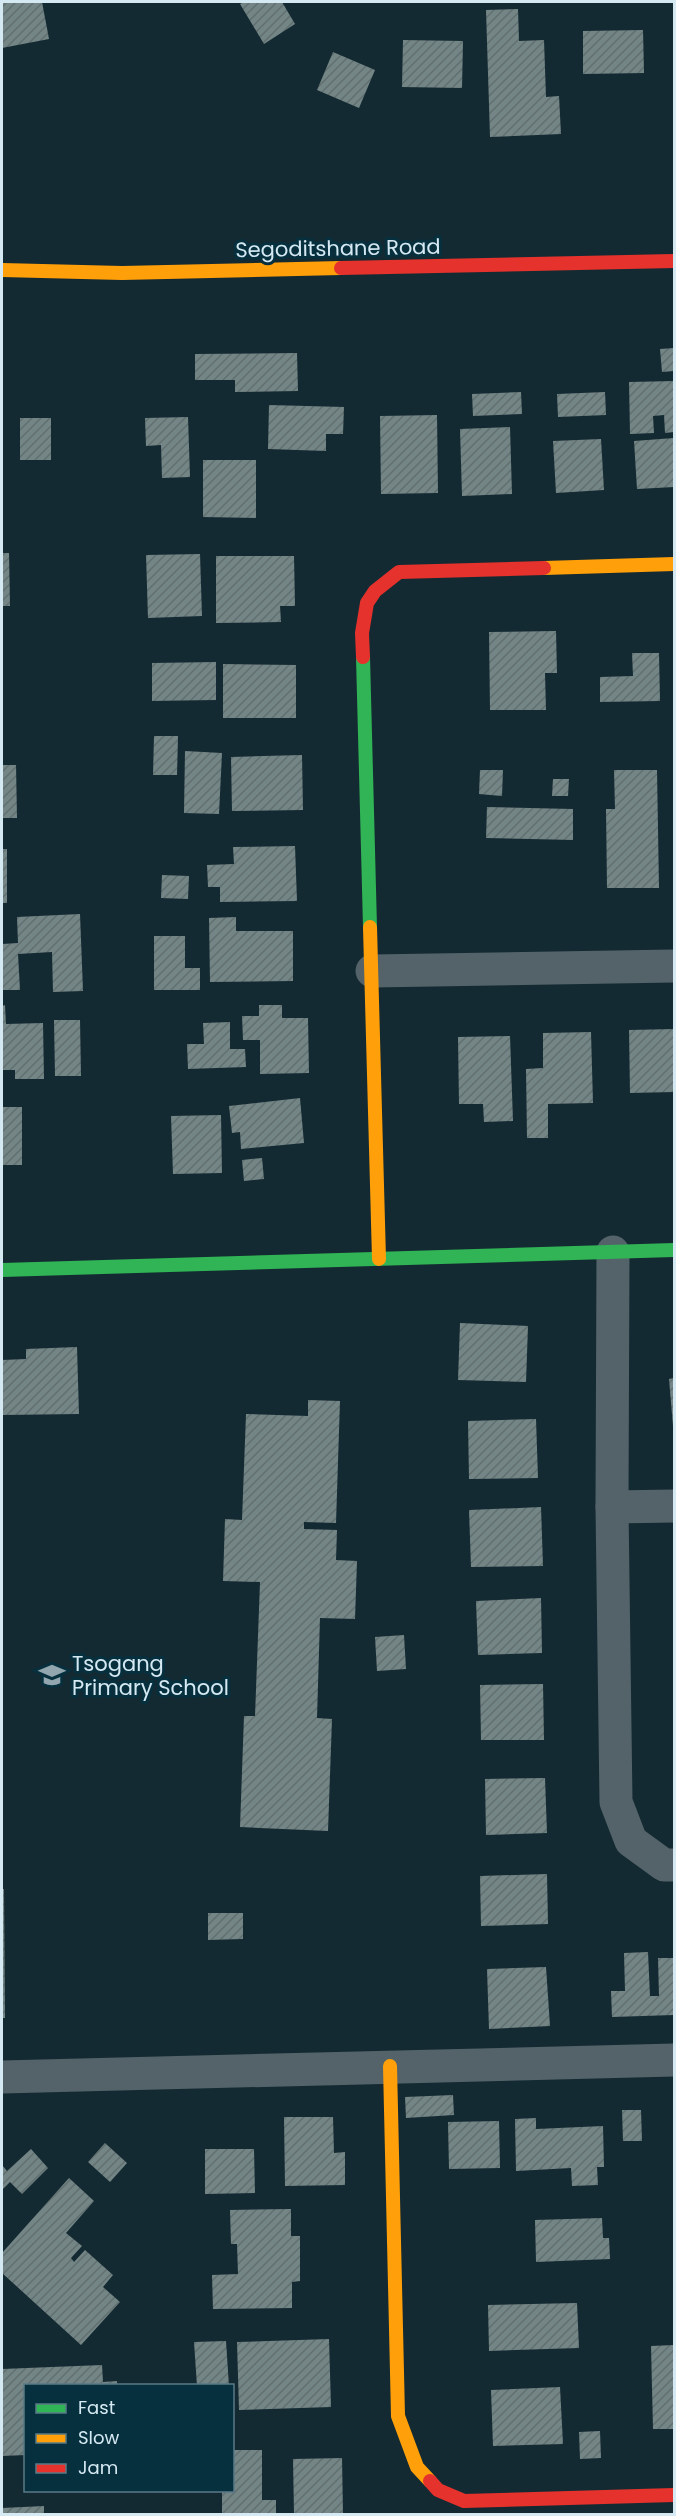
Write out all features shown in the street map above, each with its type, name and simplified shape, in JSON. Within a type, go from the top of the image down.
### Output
[{"type":"street","name":"Segoditshane Road","points":[[2,270],[170,272],[675,261]]},
{"type":"street","points":[[379,1259],[362,633],[365,610],[374,589],[399,572],[675,564]]},
{"type":"street","points":[[372,971],[675,966]]},
{"type":"street","points":[[2,1270],[675,1250]]},
{"type":"street","points":[[613,1252],[612,1507],[616,1802],[631,1841],[664,1865],[675,1865]]},
{"type":"street","points":[[612,1507],[675,1506]]},
{"type":"street","points":[[2,2077],[675,2060]]},
{"type":"street","points":[[390,2066],[398,2416],[417,2467],[438,2490],[464,2501],[675,2495]]},
{"type":"building","points":[[2,2],[42,2],[49,39],[2,48]]},
{"type":"building","points":[[244,2],[282,2],[295,24],[264,44],[240,4]]},
{"type":"building","points":[[518,9],[519,41],[544,40],[546,97],[559,96],[561,134],[490,137],[486,10]]},
{"type":"building","points":[[643,30],[644,73],[583,74],[583,31]]},
{"type":"building","points":[[403,40],[463,41],[462,88],[402,87]]},
{"type":"building","points":[[333,52],[375,70],[359,108],[317,90]]},
{"type":"building","points":[[674,348],[674,371],[662,372],[660,349]]},
{"type":"building","points":[[297,353],[298,391],[235,392],[235,380],[195,380],[195,354]]},
{"type":"building","points":[[674,381],[674,432],[665,433],[664,415],[653,416],[654,433],[630,434],[629,382]]},
{"type":"building","points":[[521,392],[522,414],[473,416],[472,394]]},
{"type":"building","points":[[605,392],[606,415],[558,417],[557,394]]},
{"type":"building","points":[[269,405],[344,407],[343,434],[326,434],[326,451],[268,449]]},
{"type":"building","points":[[437,415],[438,493],[381,494],[380,416]]},
{"type":"building","points":[[188,417],[190,477],[162,478],[161,445],[146,446],[145,418]]},
{"type":"building","points":[[20,418],[51,418],[51,460],[20,460]]},
{"type":"building","points":[[510,427],[512,494],[462,496],[460,429]]},
{"type":"building","points":[[674,438],[674,487],[637,489],[634,441]]},
{"type":"building","points":[[601,439],[604,490],[556,493],[553,441]]},
{"type":"building","points":[[203,460],[256,460],[256,518],[203,517]]},
{"type":"building","points":[[2,553],[9,553],[10,606],[2,606]]},
{"type":"building","points":[[200,554],[202,616],[148,618],[146,555]]},
{"type":"building","points":[[216,556],[294,556],[295,606],[280,606],[281,622],[216,623]]},
{"type":"building","points":[[556,631],[557,673],[545,673],[546,710],[490,710],[489,632]]},
{"type":"building","points":[[632,653],[659,653],[660,701],[600,702],[600,677],[633,676]]},
{"type":"building","points":[[216,662],[216,700],[152,701],[152,663]]},
{"type":"building","points":[[223,664],[296,665],[296,718],[223,718]]},
{"type":"building","points":[[154,736],[178,736],[177,775],[153,775]]},
{"type":"building","points":[[185,751],[222,753],[219,814],[184,813]]},
{"type":"building","points":[[302,755],[303,810],[232,811],[231,757]]},
{"type":"building","points":[[2,765],[16,765],[17,818],[2,818]]},
{"type":"building","points":[[480,770],[503,770],[502,796],[479,794]]},
{"type":"building","points":[[614,770],[657,770],[659,888],[607,888],[606,809],[615,809]]},
{"type":"building","points":[[553,779],[569,779],[568,796],[552,796]]},
{"type":"building","points":[[487,807],[573,809],[573,840],[486,838]]},
{"type":"building","points":[[295,846],[297,901],[220,902],[220,887],[208,887],[207,865],[234,864],[233,847]]},
{"type":"building","points":[[2,849],[7,849],[7,903],[2,903]]},
{"type":"building","points":[[162,875],[189,876],[188,899],[161,898]]},
{"type":"building","points":[[80,914],[83,991],[53,992],[52,952],[18,954],[20,990],[2,990],[2,944],[18,943],[17,917]]},
{"type":"building","points":[[236,917],[236,931],[293,931],[293,981],[210,982],[209,918]]},
{"type":"building","points":[[154,936],[185,936],[185,968],[200,968],[200,990],[154,990]]},
{"type":"building","points":[[5,1005],[6,1024],[43,1023],[44,1079],[15,1079],[15,1070],[2,1070],[2,1006]]},
{"type":"building","points":[[259,1005],[282,1005],[282,1018],[308,1018],[309,1073],[260,1074],[260,1040],[243,1040],[242,1016],[259,1016]]},
{"type":"building","points":[[54,1020],[80,1020],[81,1076],[55,1076]]},
{"type":"building","points":[[230,1022],[230,1049],[245,1049],[246,1067],[188,1069],[187,1044],[204,1044],[203,1023]]},
{"type":"building","points":[[674,1029],[674,1092],[630,1093],[629,1030]]},
{"type":"building","points":[[591,1032],[593,1103],[548,1104],[548,1138],[527,1138],[526,1069],[543,1068],[543,1033]]},
{"type":"building","points":[[510,1036],[513,1121],[484,1122],[483,1104],[459,1104],[458,1037]]},
{"type":"building","points":[[300,1098],[304,1143],[241,1149],[240,1132],[232,1133],[229,1106]]},
{"type":"building","points":[[2,1107],[22,1107],[22,1165],[2,1165]]},
{"type":"building","points":[[221,1115],[222,1173],[173,1174],[171,1116]]},
{"type":"building","points":[[262,1158],[264,1179],[244,1181],[242,1160]]},
{"type":"building","points":[[460,1323],[528,1326],[526,1382],[458,1380]]},
{"type":"building","points":[[77,1347],[79,1414],[2,1415],[2,1360],[26,1359],[26,1349]]},
{"type":"building","points":[[674,1378],[674,1426],[673,1426],[669,1379]]},
{"type":"building","points":[[308,1400],[340,1401],[336,1523],[304,1522],[304,1529],[337,1530],[336,1560],[357,1561],[355,1619],[320,1618],[317,1718],[332,1719],[328,1831],[240,1827],[244,1716],[255,1716],[260,1582],[223,1581],[225,1519],[242,1520],[246,1414],[308,1416]]},
{"type":"building","points":[[536,1419],[538,1478],[469,1479],[468,1421]]},
{"type":"building","points":[[541,1507],[543,1566],[471,1567],[469,1510]]},
{"type":"building","points":[[541,1598],[542,1653],[478,1655],[476,1601]]},
{"type":"building","points":[[404,1635],[406,1669],[377,1671],[375,1637]]},
{"type":"building","points":[[543,1684],[544,1740],[481,1740],[480,1685]]},
{"type":"building","points":[[545,1778],[547,1833],[486,1835],[485,1779]]},
{"type":"building","points":[[547,1874],[548,1924],[481,1926],[480,1876]]},
{"type":"building","points":[[2,1889],[4,1889],[5,2018],[2,2018]]},
{"type":"building","points":[[208,1913],[243,1913],[243,1939],[208,1940]]},
{"type":"building","points":[[648,1952],[650,1996],[659,1996],[658,1958],[674,1958],[674,2015],[612,2017],[611,1991],[625,1991],[624,1953]]},
{"type":"building","points":[[546,1967],[550,2026],[489,2029],[487,1969]]},
{"type":"building","points":[[453,2095],[454,2115],[406,2118],[405,2097]]},
{"type":"building","points":[[622,2110],[641,2110],[642,2141],[623,2141]]},
{"type":"building","points":[[284,2117],[333,2117],[334,2153],[345,2152],[345,2185],[285,2186]]},
{"type":"building","points":[[536,2118],[536,2129],[603,2126],[604,2167],[597,2167],[598,2185],[572,2186],[571,2168],[516,2171],[515,2119]]},
{"type":"building","points":[[499,2121],[500,2168],[449,2169],[448,2122]]},
{"type":"building","points":[[105,2143],[127,2163],[110,2182],[88,2162]]},
{"type":"building","points":[[31,2149],[48,2168],[22,2194],[10,2182],[2,2190],[2,2165],[7,2171]]},
{"type":"building","points":[[205,2149],[254,2149],[255,2193],[205,2194]]},
{"type":"building","points":[[69,2178],[94,2201],[66,2233],[82,2246],[71,2258],[74,2262],[85,2250],[113,2275],[103,2287],[120,2302],[81,2345],[2,2273],[2,2253]]},
{"type":"building","points":[[291,2209],[291,2236],[300,2236],[300,2281],[292,2282],[292,2308],[213,2309],[212,2275],[238,2274],[237,2244],[231,2244],[230,2210]]},
{"type":"building","points":[[602,2218],[603,2238],[609,2238],[610,2259],[536,2262],[535,2220]]},
{"type":"building","points":[[577,2303],[579,2348],[489,2351],[488,2305]]},
{"type":"building","points":[[329,2339],[331,2407],[239,2410],[237,2342]]},
{"type":"building","points":[[226,2341],[229,2384],[197,2384],[194,2342]]},
{"type":"building","points":[[674,2345],[674,2429],[653,2429],[651,2346]]},
{"type":"building","points":[[102,2365],[103,2382],[117,2381],[117,2384],[24,2384],[24,2455],[2,2456],[2,2369]]},
{"type":"building","points":[[560,2387],[563,2444],[493,2446],[491,2390]]},
{"type":"building","points":[[600,2431],[601,2458],[580,2459],[579,2432]]},
{"type":"building","points":[[234,2450],[262,2450],[262,2500],[276,2500],[276,2514],[222,2514],[222,2492],[234,2492]]},
{"type":"building","points":[[342,2458],[343,2514],[294,2514],[293,2459]]},
{"type":"building","points":[[44,2506],[44,2514],[2,2514],[2,2508]]},
{"type":"traffic: fast","points":[[363,657],[370,927]]},
{"type":"traffic: fast","points":[[2,1270],[674,1250]]},
{"type":"traffic: slow","points":[[2,270],[122,273],[341,268]]},
{"type":"traffic: slow","points":[[544,568],[674,564]]},
{"type":"traffic: slow","points":[[370,927],[379,1259]]},
{"type":"traffic: slow","points":[[390,2066],[398,2416],[417,2467],[430,2481]]},
{"type":"traffic: jam","points":[[341,268],[674,261]]},
{"type":"traffic: jam","points":[[363,657],[362,633],[367,603],[375,591],[399,572],[544,568]]},
{"type":"traffic: jam","points":[[430,2481],[438,2490],[464,2501],[674,2495]]},
{"type":"place","name":"Tsogang Primary School","points":[[52,1675]]}]
